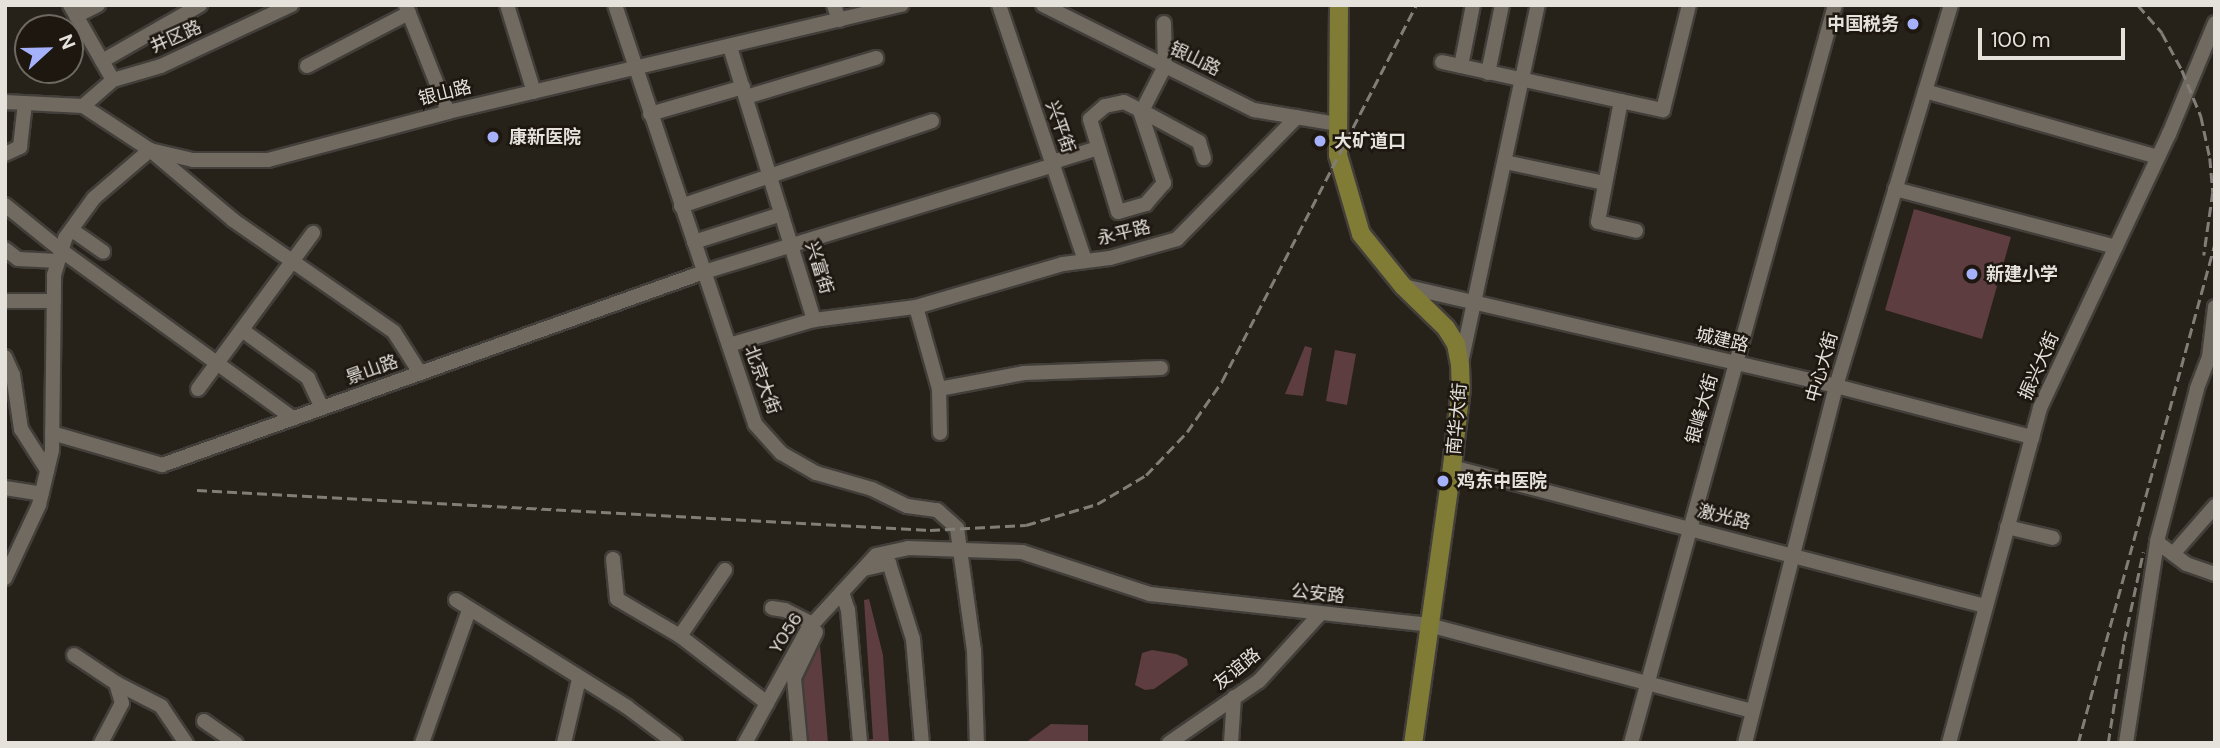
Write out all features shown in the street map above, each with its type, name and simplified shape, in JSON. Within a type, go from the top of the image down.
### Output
[{"type":"main road","name":"南华大街","points":[[1339,5],[1338,155],[1360,234],[1403,286],[1446,328],[1456,344],[1460,365],[1461,388],[1452,467],[1413,743]]},
{"type":"street","points":[[5,102],[83,106],[113,80],[73,11],[98,5]]},
{"type":"street","points":[[102,61],[200,5]]},
{"type":"street","name":"井区路","points":[[113,80],[161,66],[291,5]]},
{"type":"street","points":[[507,5],[534,92]]},
{"type":"street","name":"北京大街","points":[[615,5],[755,424],[781,453],[816,473],[872,489],[907,506],[937,510],[957,528],[974,650],[978,743]]},
{"type":"street","points":[[834,5],[839,20]]},
{"type":"street","name":"银山路","points":[[83,106],[150,150],[193,160],[268,160],[448,112],[902,5]]},
{"type":"street","name":"兴平街","points":[[999,5],[1085,261]]},
{"type":"street","name":"银山路","points":[[1043,5],[1254,110],[1338,124]]},
{"type":"street","points":[[1461,66],[1473,5]]},
{"type":"street","points":[[1488,73],[1503,5]]},
{"type":"street","points":[[1460,365],[1538,5]]},
{"type":"street","points":[[1442,62],[1662,110],[1689,5]]},
{"type":"street","name":"银峰大街","points":[[1631,743],[1835,5]]},
{"type":"street","name":"中心大街","points":[[1745,743],[1836,386],[1951,5]]},
{"type":"street","points":[[307,66],[407,9],[448,112]]},
{"type":"street","points":[[1164,23],[1165,66],[1142,111],[1164,183],[1146,205],[1118,212],[1090,119],[1105,106],[1124,102],[1142,111],[1199,142],[1204,159]]},
{"type":"street","name":"振兴大街","points":[[1949,743],[2040,408],[2158,157],[2215,23]]},
{"type":"street","name":"兴富街","points":[[730,47],[814,320],[916,307]]},
{"type":"street","points":[[650,114],[876,58]]},
{"type":"street","points":[[1925,91],[2158,157]]},
{"type":"street","points":[[1622,101],[1598,222],[1636,231]]},
{"type":"street","points":[[5,153],[20,148],[25,103]]},
{"type":"street","name":"永平路","points":[[916,307],[1063,264],[1110,258],[1177,239],[1297,117]]},
{"type":"street","points":[[681,206],[932,121]]},
{"type":"street","name":"景山路","points":[[52,433],[162,465],[704,272],[1053,165],[1059,160],[1098,148]]},
{"type":"street","points":[[5,578],[42,494],[47,470],[52,433],[54,275],[60,256],[72,229],[94,198],[150,150],[233,220],[394,332],[420,373]]},
{"type":"street","points":[[1505,162],[1605,183]]},
{"type":"street","points":[[1895,189],[2116,247]]},
{"type":"street","points":[[5,205],[60,256],[218,362],[293,418]]},
{"type":"street","points":[[694,242],[782,214]]},
{"type":"street","points":[[72,229],[103,251]]},
{"type":"street","points":[[198,389],[313,233]]},
{"type":"street","points":[[5,249],[18,259],[60,256]]},
{"type":"street","name":"城建路","points":[[1403,286],[1836,386],[2032,437]]},
{"type":"street","points":[[5,301],[54,301]]},
{"type":"street","points":[[916,307],[939,390],[940,433]]},
{"type":"street","points":[[2126,743],[2157,542],[2197,389],[2212,358],[2215,307]]},
{"type":"street","points":[[729,345],[814,320]]},
{"type":"street","points":[[242,330],[308,378],[322,408]]},
{"type":"street","points":[[5,357],[13,376],[21,429],[47,470]]},
{"type":"street","points":[[939,390],[1024,373],[1161,368]]},
{"type":"street","name":"激光路","points":[[1452,467],[1985,606]]},
{"type":"street","points":[[5,488],[42,494]]},
{"type":"street","points":[[2173,554],[2215,506]]},
{"type":"street","points":[[2007,527],[2053,538]]},
{"type":"street","points":[[2157,542],[2186,564],[2215,574]]},
{"type":"street","name":"公安路","points":[[876,555],[908,548],[1022,552],[1150,594],[1429,625],[1753,711]]},
{"type":"street","name":"Y056","points":[[745,743],[813,624],[843,596],[876,555]]},
{"type":"street","points":[[613,559],[618,599],[680,636],[767,702]]},
{"type":"street","points":[[863,569],[889,563],[913,639],[922,743]]},
{"type":"street","points":[[680,636],[725,570]]},
{"type":"street","points":[[800,743],[794,678],[816,632],[843,596]]},
{"type":"street","points":[[843,596],[860,743]]},
{"type":"street","points":[[456,600],[627,707],[675,743]]},
{"type":"street","points":[[772,608],[785,610],[813,624]]},
{"type":"street","points":[[422,743],[469,610]]},
{"type":"street","name":"友谊路","points":[[1169,743],[1259,681],[1320,614]]},
{"type":"street","points":[[74,655],[116,683],[161,706],[187,743]]},
{"type":"street","points":[[564,743],[579,679]]},
{"type":"street","points":[[101,743],[122,703],[116,683]]},
{"type":"street","points":[[1231,743],[1234,697]]},
{"type":"street","points":[[204,720],[236,743]]},
{"type":"shaded area","points":[[1914,209],[2011,237],[1982,339],[1885,310]]},
{"type":"shaded area","points":[[1305,346],[1312,348],[1303,396],[1285,394]]},
{"type":"shaded area","points":[[1335,350],[1356,354],[1347,405],[1326,401]]},
{"type":"shaded area","points":[[869,599],[883,655],[889,743],[864,740],[873,739],[864,600]]},
{"type":"shaded area","points":[[819,634],[828,743],[803,743],[797,678]]},
{"type":"shaded area","points":[[1152,650],[1176,654],[1187,659],[1188,665],[1154,689],[1145,690],[1135,685],[1142,653]]},
{"type":"shaded area","points":[[1051,724],[1088,725],[1088,743],[1025,743]]},
{"type":"railway","points":[[197,490],[930,530],[1026,525],[1097,504],[1146,475],[1187,432],[1222,381],[1416,5]]},
{"type":"railway","points":[[2138,5],[2162,33],[2182,70],[2201,116],[2210,158],[2213,192],[2204,255]]},
{"type":"railway","points":[[2078,743],[2215,243]]},
{"type":"railway","points":[[2108,743],[2124,641],[2143,552]]},
{"type":"place","name":"中国税务","points":[[1913,24]]},
{"type":"place","name":"康新医院","points":[[493,137]]},
{"type":"place","name":"大矿道口","points":[[1320,141]]},
{"type":"place","name":"新建小学","points":[[1972,274]]},
{"type":"place","name":"鸡东中医院","points":[[1443,481]]}]
